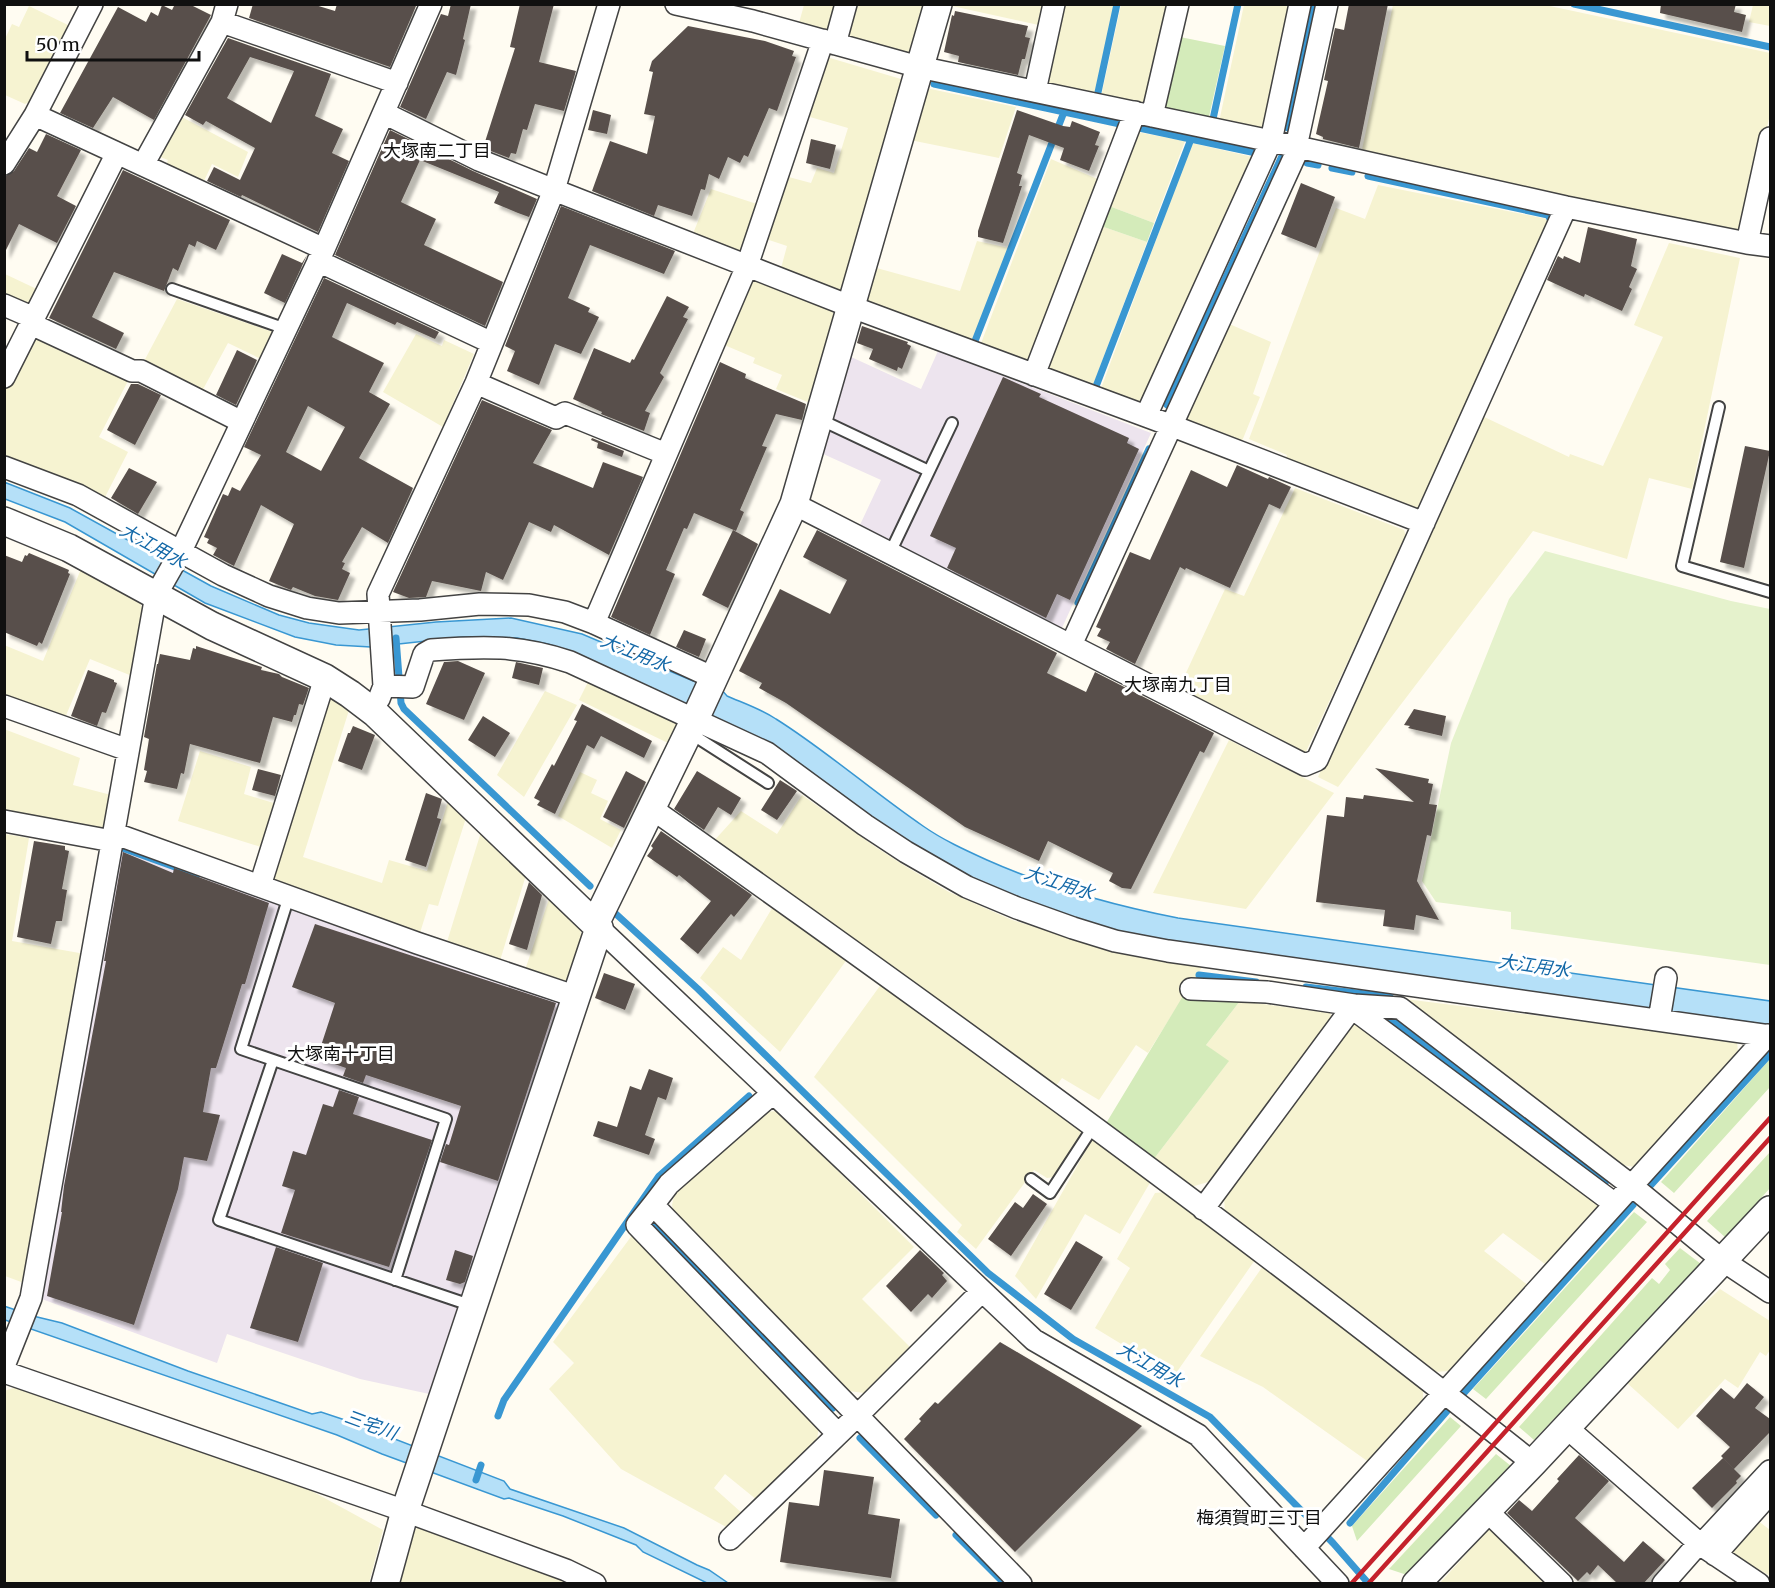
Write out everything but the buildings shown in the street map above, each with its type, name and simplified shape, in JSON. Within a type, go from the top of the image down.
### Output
[{"type":"street","points":[[4,164],[35,115],[92,4]]},
{"type":"street","points":[[4,1366],[29,1304],[156,595],[180,552],[321,255],[431,4]]},
{"type":"street","points":[[394,686],[382,654],[378,594],[476,383],[554,190],[609,4]]},
{"type":"street","points":[[676,4],[753,21],[919,67],[1271,141],[1566,207],[1770,246]]},
{"type":"street","points":[[594,623],[747,266],[829,42],[846,4]]},
{"type":"street","points":[[385,1584],[409,1500],[577,997],[597,926],[794,504],[938,4]]},
{"type":"street","points":[[1035,92],[1054,4]]},
{"type":"street","points":[[1034,375],[1144,114],[1178,4]]},
{"type":"street","points":[[1146,416],[1271,141],[1300,4]]},
{"type":"street","points":[[1071,645],[1297,147],[1327,4]]},
{"type":"street","points":[[143,165],[224,13],[397,83]]},
{"type":"street","points":[[384,113],[479,160],[554,190],[852,307],[1170,425],[1424,523]]},
{"type":"street","points":[[35,115],[143,165],[492,343]]},
{"type":"street","points":[[1747,243],[1770,138]]},
{"type":"street","points":[[4,376],[117,153]]},
{"type":"street","points":[[794,504],[1305,765],[1317,760],[1566,207]]},
{"type":"street","points":[[4,305],[132,371],[141,371],[242,422]]},
{"type":"street","points":[[476,383],[556,418],[565,413],[666,454]]},
{"type":"street","points":[[4,466],[78,495],[232,579],[269,596],[307,608],[339,613],[379,614],[480,604],[529,605],[565,612],[594,623],[713,680]]},
{"type":"street","points":[[4,521],[69,548],[212,626],[324,678],[375,713],[1034,1340],[1198,1435],[1307,1544],[1338,1584]]},
{"type":"street","points":[[394,686],[413,687],[424,654],[431,650],[514,648],[544,653],[570,662],[693,722],[767,753],[865,825],[967,887],[1017,908],[1115,941],[1168,951],[1769,1035]]},
{"type":"street","points":[[260,886],[324,678]]},
{"type":"street","points":[[375,713],[394,686]]},
{"type":"street","points":[[4,706],[128,750]]},
{"type":"street","points":[[651,807],[883,972],[1093,1127],[1445,1393],[1533,1463]]},
{"type":"street","points":[[4,821],[112,837],[260,886],[417,943],[577,997]]},
{"type":"street","points":[[1659,1018],[1666,980]]},
{"type":"street","points":[[1191,989],[1267,992],[1353,1007],[1400,1008],[1632,1186],[1722,1260],[1770,1292]]},
{"type":"street","points":[[1203,1209],[1353,1007]]},
{"type":"street","points":[[1353,1007],[1615,1204]]},
{"type":"street","points":[[1307,1544],[1769,1035]]},
{"type":"street","points":[[773,1093],[669,1184],[637,1226],[838,1434]]},
{"type":"street","points":[[653,1205],[1021,1584]]},
{"type":"street","points":[[1416,1584],[1770,1210]]},
{"type":"street","points":[[730,1539],[982,1291]]},
{"type":"street","points":[[4,1372],[409,1500],[595,1584]]},
{"type":"street","points":[[1566,1427],[1705,1548],[1760,1584]]},
{"type":"street","points":[[1705,1548],[1770,1471]]},
{"type":"street","points":[[1663,1584],[1770,1493]]},
{"type":"street","points":[[1487,1510],[1562,1584]]},
{"type":"lane","points":[[172,289],[286,329]]},
{"type":"lane","points":[[1719,406],[1682,566],[1770,589]]},
{"type":"lane","points":[[819,418],[929,471]]},
{"type":"lane","points":[[890,553],[952,423]]},
{"type":"lane","points":[[693,722],[768,783]]},
{"type":"lane","points":[[289,896],[242,1049],[446,1119],[395,1280]]},
{"type":"lane","points":[[273,1060],[219,1220],[473,1306]]},
{"type":"lane","points":[[1031,1179],[1050,1193],[1093,1127]]},
{"type":"shaded area","points":[[952,4],[1047,5],[1043,26],[952,6]]},
{"type":"shaded area","points":[[804,5],[840,5],[834,28],[826,32],[799,23]]},
{"type":"shaded area","points":[[854,5],[929,5],[916,50],[907,54],[851,39],[846,32]]},
{"type":"shaded area","points":[[1059,5],[1114,5],[1094,96],[1048,86],[1043,79]]},
{"type":"shaded area","points":[[1121,5],[1171,5],[1144,107],[1101,97]]},
{"type":"shaded area","points":[[1244,5],[1294,5],[1267,127],[1261,131],[1219,122]]},
{"type":"shaded area","points":[[1393,5],[1545,5],[1770,53],[1770,114],[1744,230],[1738,235],[1361,154]]},
{"type":"shaded area","points":[[1753,5],[1770,5],[1770,26],[1749,22]]},
{"type":"shaded area","points":[[29,6],[70,26],[31,101],[25,104],[5,95],[4,41],[12,24],[19,27]]},
{"type":"shaded area","points":[[830,58],[901,79],[904,83],[845,289],[840,292],[780,272],[787,246],[763,238],[785,176],[811,183],[817,168],[834,173],[848,128],[810,117],[806,113],[824,60]]},
{"type":"shaded area","points":[[926,88],[1016,107],[999,158],[910,140]]},
{"type":"shaded area","points":[[178,115],[248,152],[238,177],[212,164],[203,183],[165,167],[168,160],[155,155]]},
{"type":"shaded area","points":[[1137,132],[1185,141],[1154,223],[1109,206]]},
{"type":"shaded area","points":[[1192,143],[1257,158],[1143,407],[1100,391]]},
{"type":"shaded area","points":[[1051,159],[1102,181],[1032,365],[980,346]]},
{"type":"shaded area","points":[[1378,185],[1547,219],[1548,222],[1415,514],[1284,463],[1287,455],[1249,439],[1336,208],[1365,219]]},
{"type":"shaded area","points":[[711,189],[760,205],[745,254],[692,236]]},
{"type":"shaded area","points":[[1101,226],[1147,242],[1092,388],[1044,371]]},
{"type":"shaded area","points":[[977,241],[1009,248],[972,343],[869,305],[864,299],[873,267],[960,291]]},
{"type":"shaded area","points":[[1669,243],[1740,258],[1692,489],[1649,478],[1627,559],[1533,531],[1338,787],[1318,777],[1480,415],[1569,457],[1570,454],[1603,466],[1663,337],[1634,325]]},
{"type":"shaded area","points":[[5,274],[43,292],[28,310],[5,299]]},
{"type":"shaded area","points":[[753,280],[831,310],[835,316],[810,403],[776,389],[782,375],[753,363],[755,358],[722,344],[748,283]]},
{"type":"shaded area","points":[[177,299],[276,333],[263,360],[228,343],[200,395],[142,365]]},
{"type":"shaded area","points":[[1227,323],[1271,342],[1253,394],[1260,397],[1240,446],[1185,424],[1183,417]]},
{"type":"shaded area","points":[[416,334],[442,346],[444,340],[474,354],[443,427],[383,392]]},
{"type":"shaded area","points":[[40,335],[130,377],[99,437],[128,452],[102,503],[5,462],[4,391],[29,341]]},
{"type":"shaded area","points":[[938,351],[1151,433],[1061,630],[859,527],[881,480],[821,453],[849,356],[921,389]]},
{"type":"shaded area","points":[[1295,488],[1404,530],[1406,536],[1303,758],[1178,690],[1225,589],[1244,596]]},
{"type":"shaded area","points":[[81,569],[140,602],[144,615],[132,676],[90,659],[64,720],[5,698],[4,645],[43,661]]},
{"type":"shaded area","points":[[590,678],[678,721],[668,743],[579,700]]},
{"type":"shaded area","points":[[545,691],[577,705],[524,797],[497,775]]},
{"type":"shaded area","points":[[331,696],[350,707],[303,857],[382,883],[389,860],[427,871],[448,801],[466,818],[438,906],[429,904],[419,936],[274,885],[270,876],[323,700]]},
{"type":"shaded area","points":[[4,729],[80,758],[73,785],[111,795],[106,824],[100,830],[5,812]]},
{"type":"shaded area","points":[[1229,740],[1334,793],[1246,909],[1153,893]]},
{"type":"shaded area","points":[[200,751],[251,767],[244,794],[277,804],[264,848],[178,821]]},
{"type":"shaded area","points":[[580,772],[597,780],[591,793],[608,801],[600,819],[621,830],[612,848],[558,816]]},
{"type":"shaded area","points":[[802,795],[905,866],[949,892],[1012,920],[1129,955],[1202,967],[1148,1053],[1136,1045],[1099,1100],[1062,1078],[1053,1090],[712,843],[741,811],[777,834]]},
{"type":"shaded area","points":[[481,832],[526,875],[499,964],[446,945]]},
{"type":"shaded area","points":[[5,834],[29,838],[12,941],[85,954],[24,1283],[5,1276]]},
{"type":"shaded area","points":[[121,849],[560,1003],[434,1395],[360,1379],[227,1334],[217,1363],[39,1298]]},
{"type":"shaded area","points":[[549,899],[580,929],[582,938],[568,982],[562,985],[524,973]]},
{"type":"shaded area","points":[[774,905],[848,958],[780,1052],[700,978],[723,947],[741,960]]},
{"type":"shaded area","points":[[882,983],[1080,1128],[1081,1135],[1054,1177],[1047,1178],[1034,1170],[976,1249],[957,1232],[962,1225],[814,1077]]},
{"type":"shaded area","points":[[1405,999],[1737,1041],[1738,1052],[1635,1167],[1622,1165],[1412,1009]]},
{"type":"shaded area","points":[[1240,1001],[1330,1013],[1333,1019],[1208,1182],[1191,1187],[1153,1160],[1228,1062],[1206,1045]]},
{"type":"shaded area","points":[[1355,1024],[1364,1026],[1602,1206],[1549,1267],[1503,1233],[1484,1251],[1529,1286],[1449,1371],[1434,1372],[1225,1214],[1224,1196],[1346,1028]]},
{"type":"shaded area","points":[[778,1111],[914,1247],[862,1299],[911,1348],[865,1393],[848,1391],[674,1215],[672,1205],[675,1192],[765,1112]]},
{"type":"shaded area","points":[[1093,1138],[1151,1181],[1120,1234],[1085,1214],[1036,1299],[1015,1276]]},
{"type":"shaded area","points":[[1165,1192],[1255,1260],[1174,1376],[1095,1328],[1130,1268],[1117,1259],[1155,1193]]},
{"type":"shaded area","points":[[633,1234],[819,1425],[817,1441],[757,1500],[725,1474],[714,1488],[743,1514],[728,1528],[621,1469],[549,1389],[574,1363],[553,1342]]},
{"type":"shaded area","points":[[1263,1266],[1423,1387],[1423,1401],[1370,1463],[1263,1387],[1200,1356]]},
{"type":"shaded area","points":[[1720,1289],[1770,1321],[1770,1350],[1766,1356],[1760,1352],[1738,1388],[1725,1379],[1678,1429],[1627,1383],[1667,1339]]},
{"type":"shaded area","points":[[17,1387],[308,1489],[383,1530],[369,1583],[5,1583],[4,1391]]},
{"type":"shaded area","points":[[1757,1520],[1770,1530],[1770,1576],[1727,1551]]},
{"type":"shaded area","points":[[418,1528],[570,1583],[396,1584],[410,1532]]},
{"type":"shaded area","points":[[1490,1528],[1550,1584],[1439,1584]]},
{"type":"green space","points":[[1175,36],[1225,46],[1208,121],[1165,111],[1160,105]]},
{"type":"green space","points":[[1109,206],[1154,223],[1147,242],[1101,226]]},
{"type":"green space","points":[[1545,551],[1731,601],[1770,609],[1770,965],[1511,929],[1511,912],[1436,902],[1422,881],[1451,743],[1509,599]]},
{"type":"green space","points":[[1183,996],[1240,1001],[1206,1045],[1229,1061],[1153,1160],[1105,1125]]},
{"type":"green space","points":[[1770,1059],[1770,1087],[1674,1193],[1661,1182]]},
{"type":"green space","points":[[1770,1152],[1770,1188],[1726,1238],[1707,1221]]},
{"type":"green space","points":[[1634,1212],[1647,1222],[1486,1399],[1473,1389]]},
{"type":"green space","points":[[1680,1248],[1701,1264],[1534,1440],[1519,1427],[1652,1278],[1659,1284],[1670,1270],[1665,1264]]},
{"type":"green space","points":[[1450,1417],[1461,1426],[1357,1541],[1352,1526]]},
{"type":"green space","points":[[1496,1454],[1511,1466],[1410,1576],[1389,1569]]},
{"type":"water","points":[[4,482],[70,508],[211,586],[279,615],[309,623],[359,630],[436,622],[511,618],[582,634],[693,681],[699,678],[721,689],[727,696],[764,712],[795,731],[938,836],[1011,870],[1081,895],[1178,918],[1770,1001],[1770,1025],[1714,1017],[1705,1020],[1139,940],[973,884],[577,654],[548,644],[517,638],[463,637],[371,647],[336,645],[295,637],[205,603],[65,522],[5,499]]},
{"type":"water","points":[[4,1306],[62,1323],[188,1371],[312,1414],[321,1412],[348,1421],[504,1481],[510,1489],[624,1528],[709,1570],[728,1583],[707,1583],[643,1552],[636,1545],[563,1516],[509,1498],[504,1499],[337,1435],[5,1320]]},
{"type":"waterway","points":[[1097,97],[1117,4]]},
{"type":"waterway","points":[[1213,119],[1238,4]]},
{"type":"waterway","points":[[1288,128],[1314,4]]},
{"type":"waterway","points":[[1574,4],[1770,47]]},
{"type":"waterway","points":[[934,84],[1120,124]]},
{"type":"waterway","points":[[975,341],[1064,112]]},
{"type":"waterway","points":[[1139,128],[1256,153]]},
{"type":"waterway","points":[[1095,389],[1191,139]]},
{"type":"waterway","points":[[1167,405],[1282,156]]},
{"type":"waterway","points":[[1307,163],[1318,165]]},
{"type":"waterway","points":[[1332,168],[1352,172]]},
{"type":"waterway","points":[[1368,176],[1548,215],[1550,225]]},
{"type":"waterway","points":[[1078,603],[1149,449]]},
{"type":"waterway","name":"大江用水","points":[[396,638],[401,703],[404,709],[590,886]]},
{"type":"waterway","points":[[125,849],[197,875]]},
{"type":"waterway","name":"大江用水","points":[[616,914],[698,989],[988,1273],[1073,1339],[1210,1417],[1333,1543],[1369,1584]]},
{"type":"waterway","points":[[1199,975],[1256,982]]},
{"type":"waterway","points":[[1306,987],[1390,997]]},
{"type":"waterway","points":[[1391,1020],[1605,1183]]},
{"type":"waterway","points":[[1651,1185],[1770,1054]]},
{"type":"waterway","points":[[498,1416],[504,1400],[659,1176],[749,1096]]},
{"type":"waterway","points":[[1464,1393],[1633,1205]]},
{"type":"waterway","points":[[652,1222],[833,1408]]},
{"type":"waterway","points":[[1350,1523],[1448,1410]]},
{"type":"waterway","points":[[860,1438],[936,1515]]},
{"type":"waterway","points":[[476,1480],[481,1465]]},
{"type":"waterway","points":[[956,1535],[1005,1584]]},
{"type":"railway","points":[[1351,1584],[1770,1118]]},
{"type":"railway","points":[[1368,1584],[1770,1138]]},
{"type":"district","name":"大塚南二丁目","points":[[437,151]]},
{"type":"district","name":"大塚南九丁目","points":[[1178,685]]},
{"type":"district","name":"大塚南十丁目","points":[[341,1054]]},
{"type":"district","name":"梅須賀町三丁目","points":[[1259,1518]]},
{"type":"water label","name":"三宅川","points":[[371,1425]]}]
